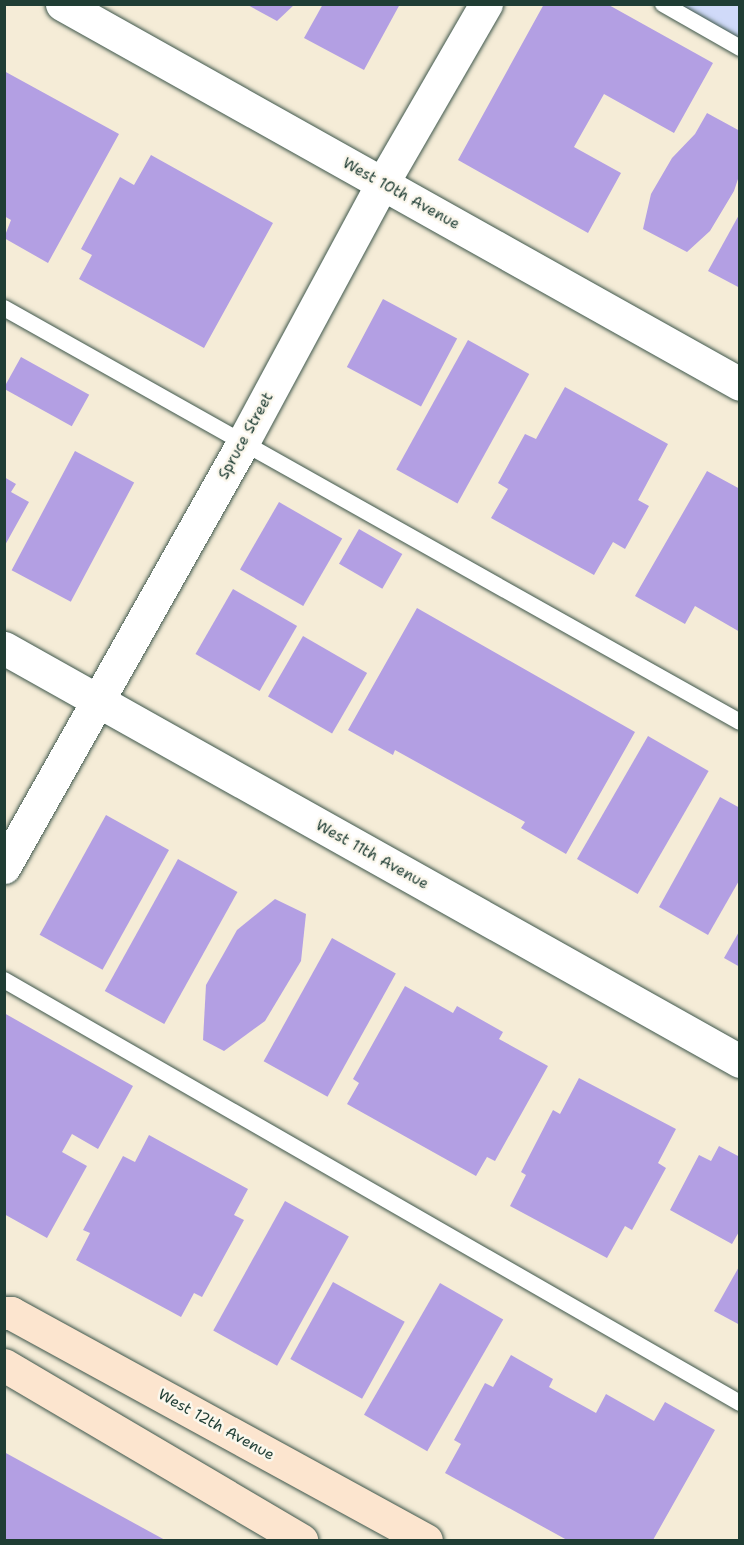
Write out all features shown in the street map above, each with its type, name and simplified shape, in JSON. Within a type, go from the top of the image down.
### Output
[{"type":"street","name":"West 10th Avenue","points":[[62,4],[740,384]]},
{"type":"street","name":"Spruce Street","points":[[4,867],[243,441],[382,184],[486,4]]},
{"type":"street","name":"West 11th Avenue","points":[[4,648],[740,1061]]},
{"type":"street","name":"West 12th Avenue","points":[[4,1313],[11,1313],[426,1540]]},
{"type":"street","points":[[4,1365],[301,1540]]},
{"type":"lane","points":[[663,4],[740,48]]},
{"type":"lane","points":[[4,308],[740,722]]},
{"type":"lane","points":[[4,980],[740,1402]]},
{"type":"shaded area","points":[[663,5],[739,5],[739,48]]},
{"type":"building","points":[[246,4],[295,4],[277,21]]},
{"type":"building","points":[[323,4],[400,4],[364,70],[304,38]]},
{"type":"building","points":[[544,4],[607,4],[713,63],[674,133],[604,94],[574,147],[621,173],[588,233],[458,160]]},
{"type":"building","points":[[4,71],[119,134],[48,263],[4,238],[11,220],[4,216]]},
{"type":"building","points":[[707,113],[740,131],[740,173],[734,191],[710,231],[687,252],[643,229],[651,194],[672,158],[695,134]]},
{"type":"building","points":[[151,155],[273,223],[204,348],[79,279],[92,255],[81,249],[120,177],[134,185]]},
{"type":"building","points":[[740,213],[740,288],[708,271]]},
{"type":"building","points":[[383,299],[457,338],[421,406],[347,367]]},
{"type":"building","points":[[468,340],[529,374],[457,503],[396,469]]},
{"type":"building","points":[[21,357],[89,395],[72,426],[4,389]]},
{"type":"building","points":[[565,387],[668,444],[638,500],[649,506],[625,549],[613,542],[594,575],[491,518],[508,489],[498,483],[525,434],[536,439]]},
{"type":"building","points":[[75,451],[134,482],[71,602],[12,570]]},
{"type":"building","points":[[707,471],[740,489],[740,632],[695,606],[685,624],[635,596]]},
{"type":"building","points":[[4,477],[16,484],[11,492],[29,502],[4,547]]},
{"type":"building","points":[[279,502],[342,538],[303,606],[240,570]]},
{"type":"building","points":[[359,529],[402,554],[382,589],[339,564]]},
{"type":"building","points":[[233,589],[297,626],[260,691],[196,654]]},
{"type":"building","points":[[417,608],[635,732],[566,854],[521,828],[525,822],[395,750],[393,755],[348,730]]},
{"type":"building","points":[[303,636],[367,673],[332,734],[268,697]]},
{"type":"building","points":[[648,736],[709,771],[638,894],[577,859]]},
{"type":"building","points":[[720,797],[740,808],[740,879],[708,935],[659,907]]},
{"type":"building","points":[[106,815],[169,850],[103,970],[40,935]]},
{"type":"building","points":[[178,859],[237,892],[164,1024],[105,991]]},
{"type":"building","points":[[275,899],[306,914],[301,961],[265,1021],[224,1051],[203,1040],[206,985],[237,930]]},
{"type":"building","points":[[740,930],[740,967],[724,958]]},
{"type":"building","points":[[332,938],[396,973],[327,1097],[264,1061]]},
{"type":"building","points":[[405,986],[453,1013],[457,1006],[503,1032],[499,1039],[548,1066],[495,1161],[487,1157],[476,1176],[347,1104],[359,1083],[353,1079]]},
{"type":"building","points":[[4,1013],[133,1086],[98,1149],[72,1134],[62,1152],[87,1166],[47,1238],[4,1214]]},
{"type":"building","points":[[579,1078],[676,1129],[658,1163],[666,1168],[632,1230],[625,1226],[607,1258],[510,1206],[526,1175],[521,1172],[553,1110],[560,1114]]},
{"type":"building","points":[[149,1135],[248,1189],[234,1215],[244,1220],[202,1297],[194,1293],[181,1317],[76,1260],[90,1233],[83,1230],[123,1156],[135,1162]]},
{"type":"building","points":[[719,1146],[740,1157],[740,1230],[732,1244],[670,1210],[699,1155],[711,1161]]},
{"type":"building","points":[[285,1201],[349,1236],[277,1366],[213,1330]]},
{"type":"building","points":[[740,1265],[740,1325],[714,1311]]},
{"type":"building","points":[[333,1282],[405,1322],[362,1399],[290,1359]]},
{"type":"building","points":[[440,1283],[503,1320],[427,1451],[364,1415]]},
{"type":"building","points":[[511,1355],[553,1379],[549,1387],[596,1413],[606,1394],[654,1421],[665,1402],[715,1430],[653,1540],[567,1540],[445,1473],[461,1444],[454,1440],[485,1383],[493,1387]]},
{"type":"building","points":[[4,1452],[165,1540],[4,1540]]}]
